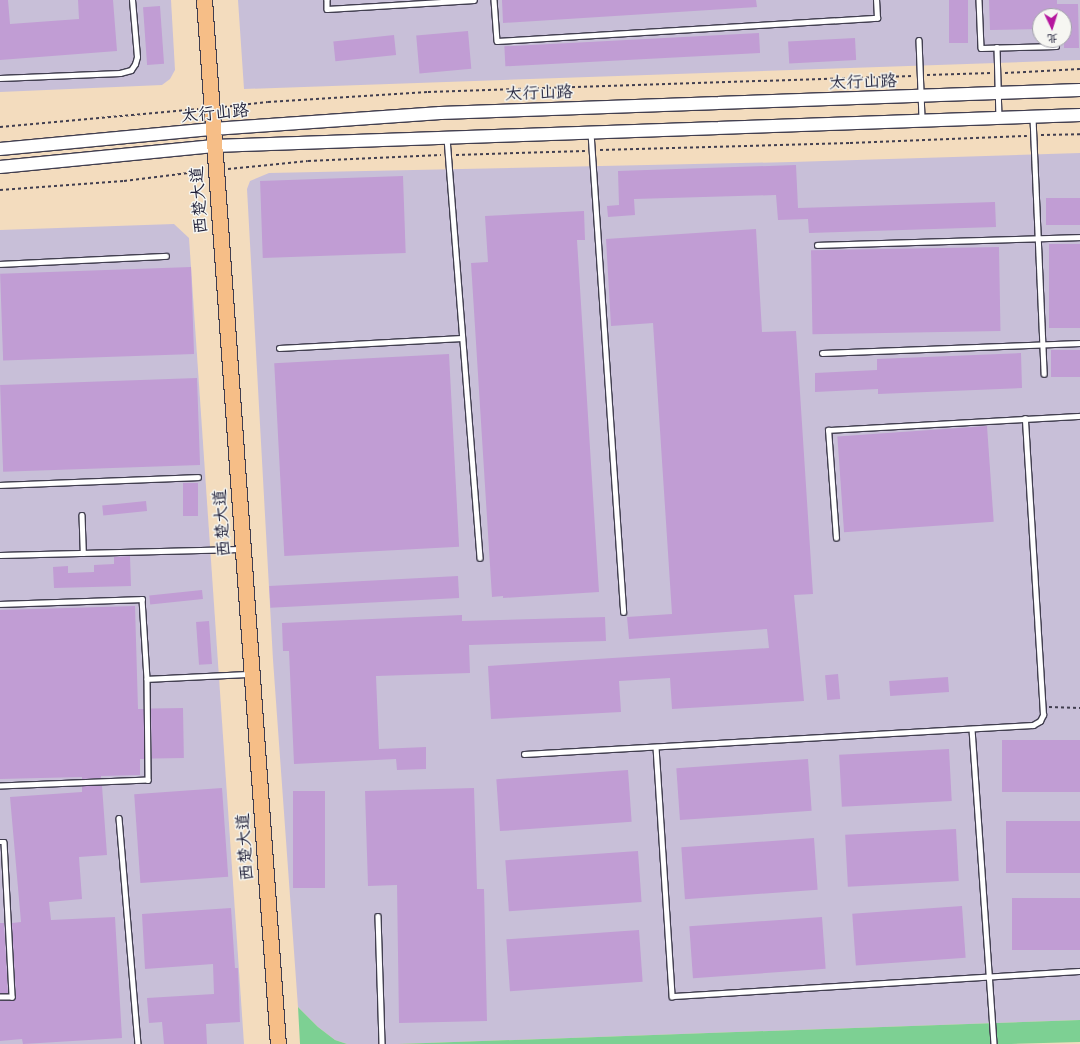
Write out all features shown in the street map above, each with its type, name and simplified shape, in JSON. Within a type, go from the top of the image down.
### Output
[{"type":"main road","name":"西楚大道","points":[[204,0],[278,1044]]},
{"type":"street","name":"太行山路","points":[[0,149],[213,129],[440,113],[921,97],[1080,90]]},
{"type":"street","name":"太行山路","points":[[0,166],[214,146],[1080,115]]},
{"type":"lane","points":[[0,78],[120,73],[131,70],[137,57],[132,0]]},
{"type":"lane","points":[[327,0],[327,8],[474,0]]},
{"type":"lane","points":[[494,0],[497,41],[877,18],[876,0]]},
{"type":"lane","points":[[979,0],[981,48],[1032,46]]},
{"type":"lane","points":[[919,40],[922,121]]},
{"type":"lane","points":[[997,47],[999,118]]},
{"type":"lane","points":[[1033,117],[1044,374]]},
{"type":"lane","points":[[591,133],[624,612]]},
{"type":"lane","points":[[447,138],[480,558]]},
{"type":"lane","points":[[817,245],[1080,237]]},
{"type":"lane","points":[[0,264],[166,256]]},
{"type":"lane","points":[[279,348],[462,338]]},
{"type":"lane","points":[[822,353],[1080,343]]},
{"type":"lane","points":[[836,538],[828,430],[1080,416]]},
{"type":"lane","points":[[524,754],[1033,726],[1040,721],[1043,715],[1025,419]]},
{"type":"lane","points":[[0,484],[198,477]]},
{"type":"lane","points":[[82,515],[83,553]]},
{"type":"lane","points":[[0,555],[243,549]]},
{"type":"lane","points":[[0,604],[142,599],[147,678],[148,780],[0,786]]},
{"type":"lane","points":[[147,678],[252,674]]},
{"type":"lane","points":[[972,729],[994,1044]]},
{"type":"lane","points":[[656,747],[672,996],[1080,971]]},
{"type":"lane","points":[[119,818],[138,1044]]},
{"type":"lane","points":[[0,842],[4,842],[12,996],[0,997]]},
{"type":"lane","points":[[378,916],[382,1044]]},
{"type":"path","points":[[0,127],[268,102],[428,92],[920,76],[1080,69]]},
{"type":"path","points":[[0,190],[117,182],[308,161],[1080,134]]},
{"type":"path","points":[[1042,706],[1080,708]]},
{"type":"shaded area","points":[[0,0],[171,0],[175,70],[170,79],[162,85],[0,92]]},
{"type":"shaded area","points":[[238,0],[1080,0],[1080,60],[244,89]]},
{"type":"shaded area","points":[[1080,153],[1080,1020],[398,1044],[347,1044],[335,1040],[318,1027],[298,1007],[273,660],[247,189],[250,181],[269,173],[792,162]]},
{"type":"shaded area","points":[[174,224],[189,238],[244,1044],[0,1044],[0,230]]},
{"type":"green space","points":[[298,1007],[318,1027],[335,1040],[347,1044],[300,1044]]},
{"type":"green space","points":[[1080,1020],[1080,1042],[1011,1044],[398,1044]]},
{"type":"building","points":[[0,0],[8,0],[10,24],[79,19],[78,0],[113,0],[117,51],[0,60]]},
{"type":"building","points":[[502,0],[756,0],[757,7],[503,23]]},
{"type":"building","points":[[949,0],[968,0],[968,43],[949,43]]},
{"type":"building","points":[[989,0],[1057,0],[1057,4],[1078,4],[1079,48],[1072,48],[1072,8],[1032,8],[1032,29],[990,30]]},
{"type":"building","points":[[160,6],[164,64],[147,65],[143,7]]},
{"type":"building","points":[[468,31],[471,69],[420,73],[416,36]]},
{"type":"building","points":[[759,33],[760,53],[505,66],[504,46]]},
{"type":"building","points":[[394,35],[396,55],[335,61],[333,41]]},
{"type":"building","points":[[855,38],[856,60],[789,63],[788,42]]},
{"type":"building","points":[[796,165],[798,208],[995,202],[996,227],[809,233],[808,219],[778,220],[776,195],[634,199],[635,215],[608,217],[607,206],[619,205],[618,171]]},
{"type":"building","points":[[403,176],[406,253],[263,258],[260,181]]},
{"type":"building","points":[[1046,198],[1080,198],[1080,225],[1046,225]]},
{"type":"building","points":[[584,211],[585,240],[577,240],[599,592],[503,598],[503,596],[492,597],[471,263],[488,262],[485,216]]},
{"type":"building","points":[[756,229],[762,332],[796,331],[813,594],[794,595],[804,701],[672,709],[670,678],[619,681],[621,712],[491,719],[488,666],[769,648],[767,629],[629,639],[627,617],[672,614],[653,323],[611,326],[606,239]]},
{"type":"building","points":[[1049,244],[1080,244],[1080,328],[1049,328]]},
{"type":"building","points":[[999,247],[1000,331],[812,334],[811,250]]},
{"type":"building","points":[[191,267],[194,354],[3,361],[0,274]]},
{"type":"building","points":[[1051,350],[1080,350],[1080,377],[1051,377]]},
{"type":"building","points":[[1021,353],[1022,388],[878,394],[878,389],[815,392],[815,373],[877,370],[877,359]]},
{"type":"building","points":[[449,354],[459,547],[284,556],[274,363]]},
{"type":"building","points":[[197,378],[200,465],[3,472],[0,385]]},
{"type":"building","points":[[987,426],[994,522],[844,532],[837,436]]},
{"type":"building","points":[[183,483],[198,483],[198,516],[183,516]]},
{"type":"building","points":[[146,501],[147,511],[103,516],[102,506]]},
{"type":"building","points":[[130,556],[131,586],[54,588],[53,567],[68,566],[68,573],[94,572],[94,565],[114,564],[114,557]]},
{"type":"building","points":[[458,576],[459,598],[270,608],[269,586]]},
{"type":"building","points":[[202,590],[203,599],[150,604],[149,596]]},
{"type":"building","points":[[135,606],[138,709],[144,709],[144,759],[140,759],[140,775],[101,776],[101,778],[82,779],[82,777],[0,779],[0,610]]},
{"type":"building","points":[[462,615],[462,621],[605,617],[606,641],[469,645],[470,673],[376,676],[379,749],[426,747],[426,769],[397,770],[396,759],[294,764],[289,651],[283,651],[282,623]]},
{"type":"building","points":[[209,621],[212,664],[199,665],[196,622]]},
{"type":"building","points":[[838,674],[840,699],[827,700],[825,675]]},
{"type":"building","points":[[948,677],[949,692],[890,696],[889,681]]},
{"type":"building","points":[[183,708],[184,758],[152,759],[151,709]]},
{"type":"building","points":[[1002,740],[1080,740],[1080,792],[1002,792]]},
{"type":"building","points":[[949,749],[952,801],[842,807],[839,755]]},
{"type":"building","points":[[808,759],[812,811],[680,820],[676,768]]},
{"type":"building","points":[[628,770],[632,822],[500,831],[496,779]]},
{"type":"building","points":[[82,786],[102,786],[107,855],[79,857],[82,899],[49,902],[51,920],[115,917],[122,1038],[23,1044],[22,1039],[0,1041],[0,1001],[12,1001],[16,997],[12,923],[21,922],[10,797],[82,792]]},
{"type":"building","points":[[222,788],[228,877],[140,883],[134,794]]},
{"type":"building","points":[[474,788],[477,889],[484,889],[487,1021],[399,1023],[397,885],[368,886],[365,791]]},
{"type":"building","points":[[293,791],[325,791],[325,888],[293,888]]},
{"type":"building","points":[[1006,821],[1080,821],[1080,873],[1006,873]]},
{"type":"building","points":[[956,829],[959,881],[848,887],[845,835]]},
{"type":"building","points":[[814,838],[818,890],[685,899],[681,847]]},
{"type":"building","points":[[638,851],[642,902],[509,911],[505,860]]},
{"type":"building","points":[[1012,898],[1080,898],[1080,950],[1012,950]]},
{"type":"building","points":[[962,906],[966,958],[856,966],[852,914]]},
{"type":"building","points":[[231,908],[235,968],[238,968],[240,1022],[206,1024],[207,1044],[164,1044],[162,1022],[149,1023],[147,998],[214,994],[213,964],[145,969],[142,914]]},
{"type":"building","points":[[822,917],[826,969],[693,978],[689,926]]},
{"type":"building","points":[[0,923],[4,923],[8,993],[0,993]]},
{"type":"building","points":[[639,930],[643,982],[510,991],[506,939]]}]
